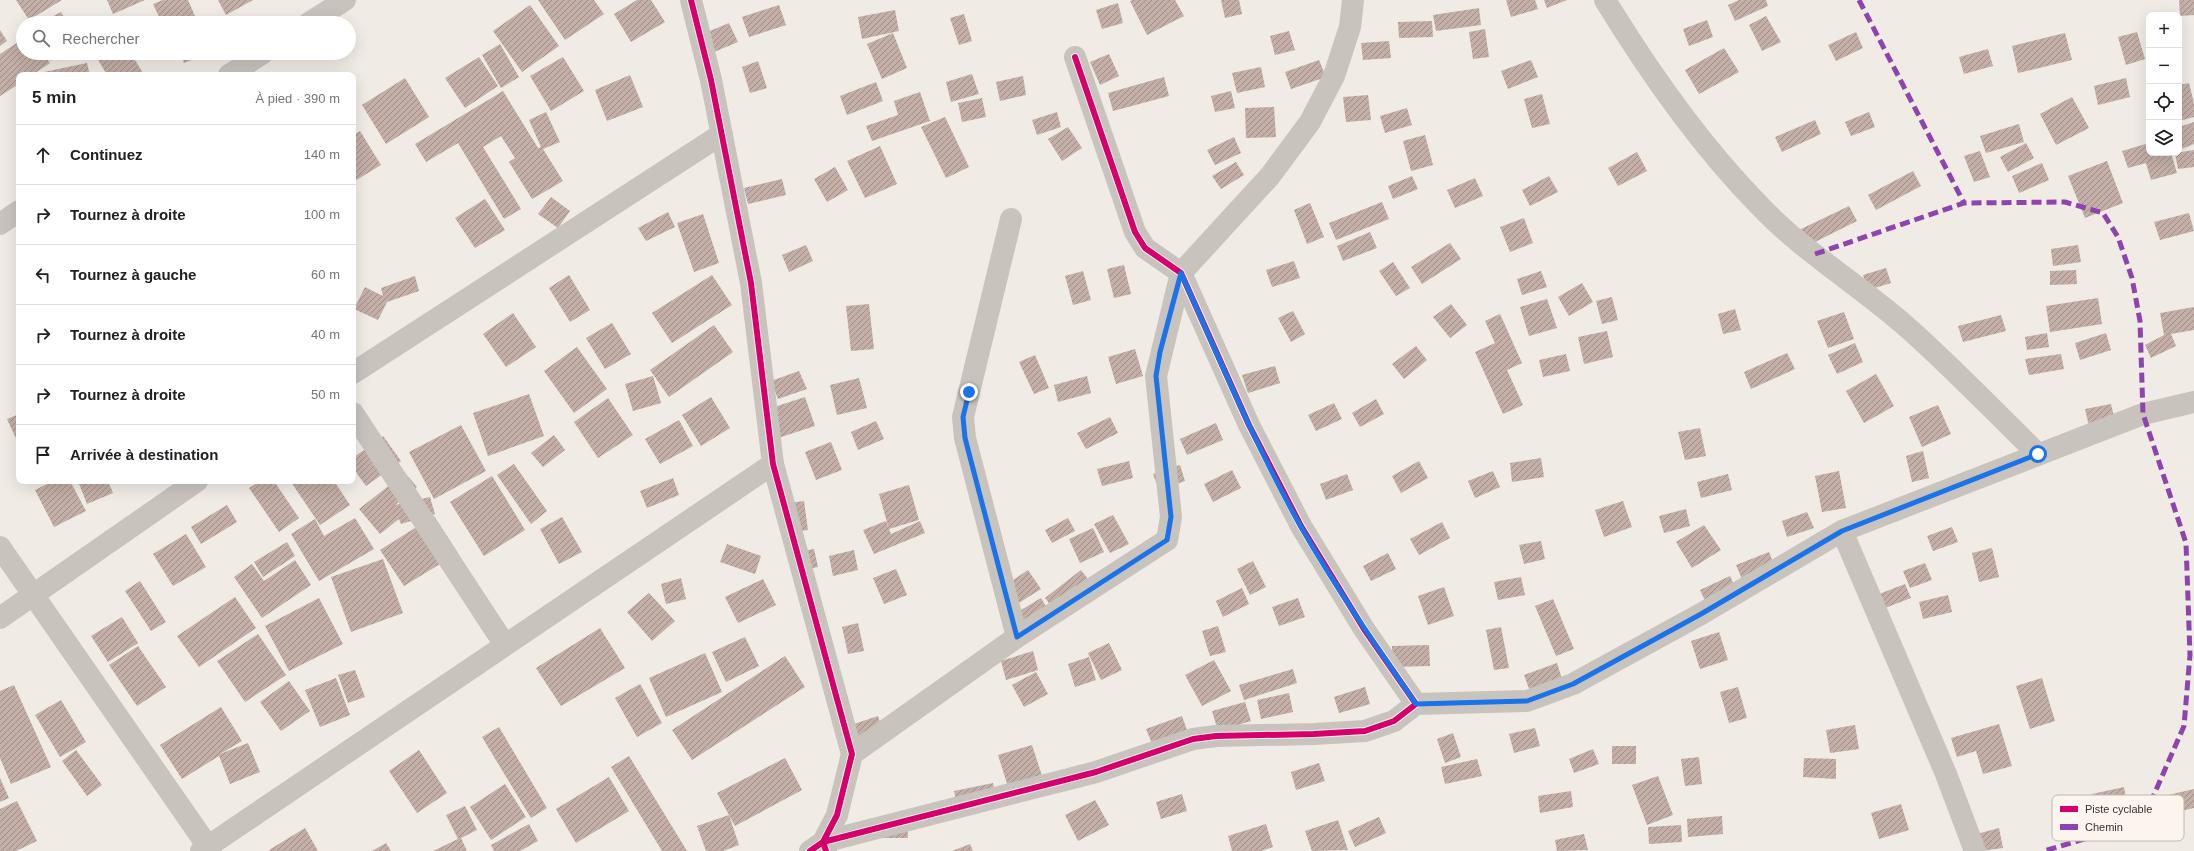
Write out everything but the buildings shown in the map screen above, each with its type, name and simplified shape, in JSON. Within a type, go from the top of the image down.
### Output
[{"type":"street","points":[[320,16],[345,0]]},
{"type":"street","points":[[691,0],[722,134],[751,283],[774,464],[852,754],[838,815],[820,848]]},
{"type":"street","points":[[852,754],[1017,637],[1167,540],[1171,517],[1156,376],[1160,352],[1181,273],[1270,176],[1310,122],[1334,76],[1350,27],[1353,0]]},
{"type":"street","points":[[1605,0],[1630,42],[1697,134],[1759,206],[1815,254],[1908,328],[2038,454]]},
{"type":"street","points":[[1074,57],[1135,232],[1145,248],[1181,273],[1249,425],[1301,526],[1364,629],[1416,704]]},
{"type":"street","points":[[234,72],[252,60]]},
{"type":"street","points":[[356,371],[722,134]]},
{"type":"street","points":[[0,224],[16,213]]},
{"type":"street","points":[[1010,219],[963,417],[965,438],[1017,637]]},
{"type":"street","points":[[820,848],[1096,772],[1192,739],[1216,736],[1314,734],[1365,731],[1394,721],[1416,704],[1527,701],[1573,684],[1701,614],[1842,531],[2143,414],[2194,402]]},
{"type":"street","points":[[356,418],[505,645]]},
{"type":"street","points":[[0,547],[206,850],[505,645],[774,464]]},
{"type":"street","points":[[0,618],[193,484]]},
{"type":"street","points":[[1842,531],[1943,767],[1975,851]]},
{"type":"marked path","points":[[1859,0],[1964,203]]},
{"type":"marked path","points":[[1815,254],[1964,203],[2065,202],[2103,213],[2118,237],[2132,278],[2140,321],[2143,414],[2186,543],[2190,655],[2184,726],[2154,795]]},
{"type":"marked path","points":[[2044,851],[2078,841]]},
{"type":"cycle path","points":[[691,0],[711,80],[751,283],[773,464],[852,754],[837,815],[823,842],[826,851]]},
{"type":"cycle path","points":[[810,851],[823,842],[1096,772],[1193,739],[1216,736],[1314,734],[1365,731],[1394,721],[1416,704],[1364,629],[1301,526],[1249,425],[1181,273],[1145,248],[1135,232],[1075,57]]},
{"type":"route","points":[[969,392],[963,417],[965,438],[1017,637],[1167,540],[1171,517],[1156,376],[1160,352],[1181,273],[1249,425],[1301,526],[1364,629],[1416,704],[1527,701],[1573,684],[1701,614],[1842,531],[2038,454]]}]
